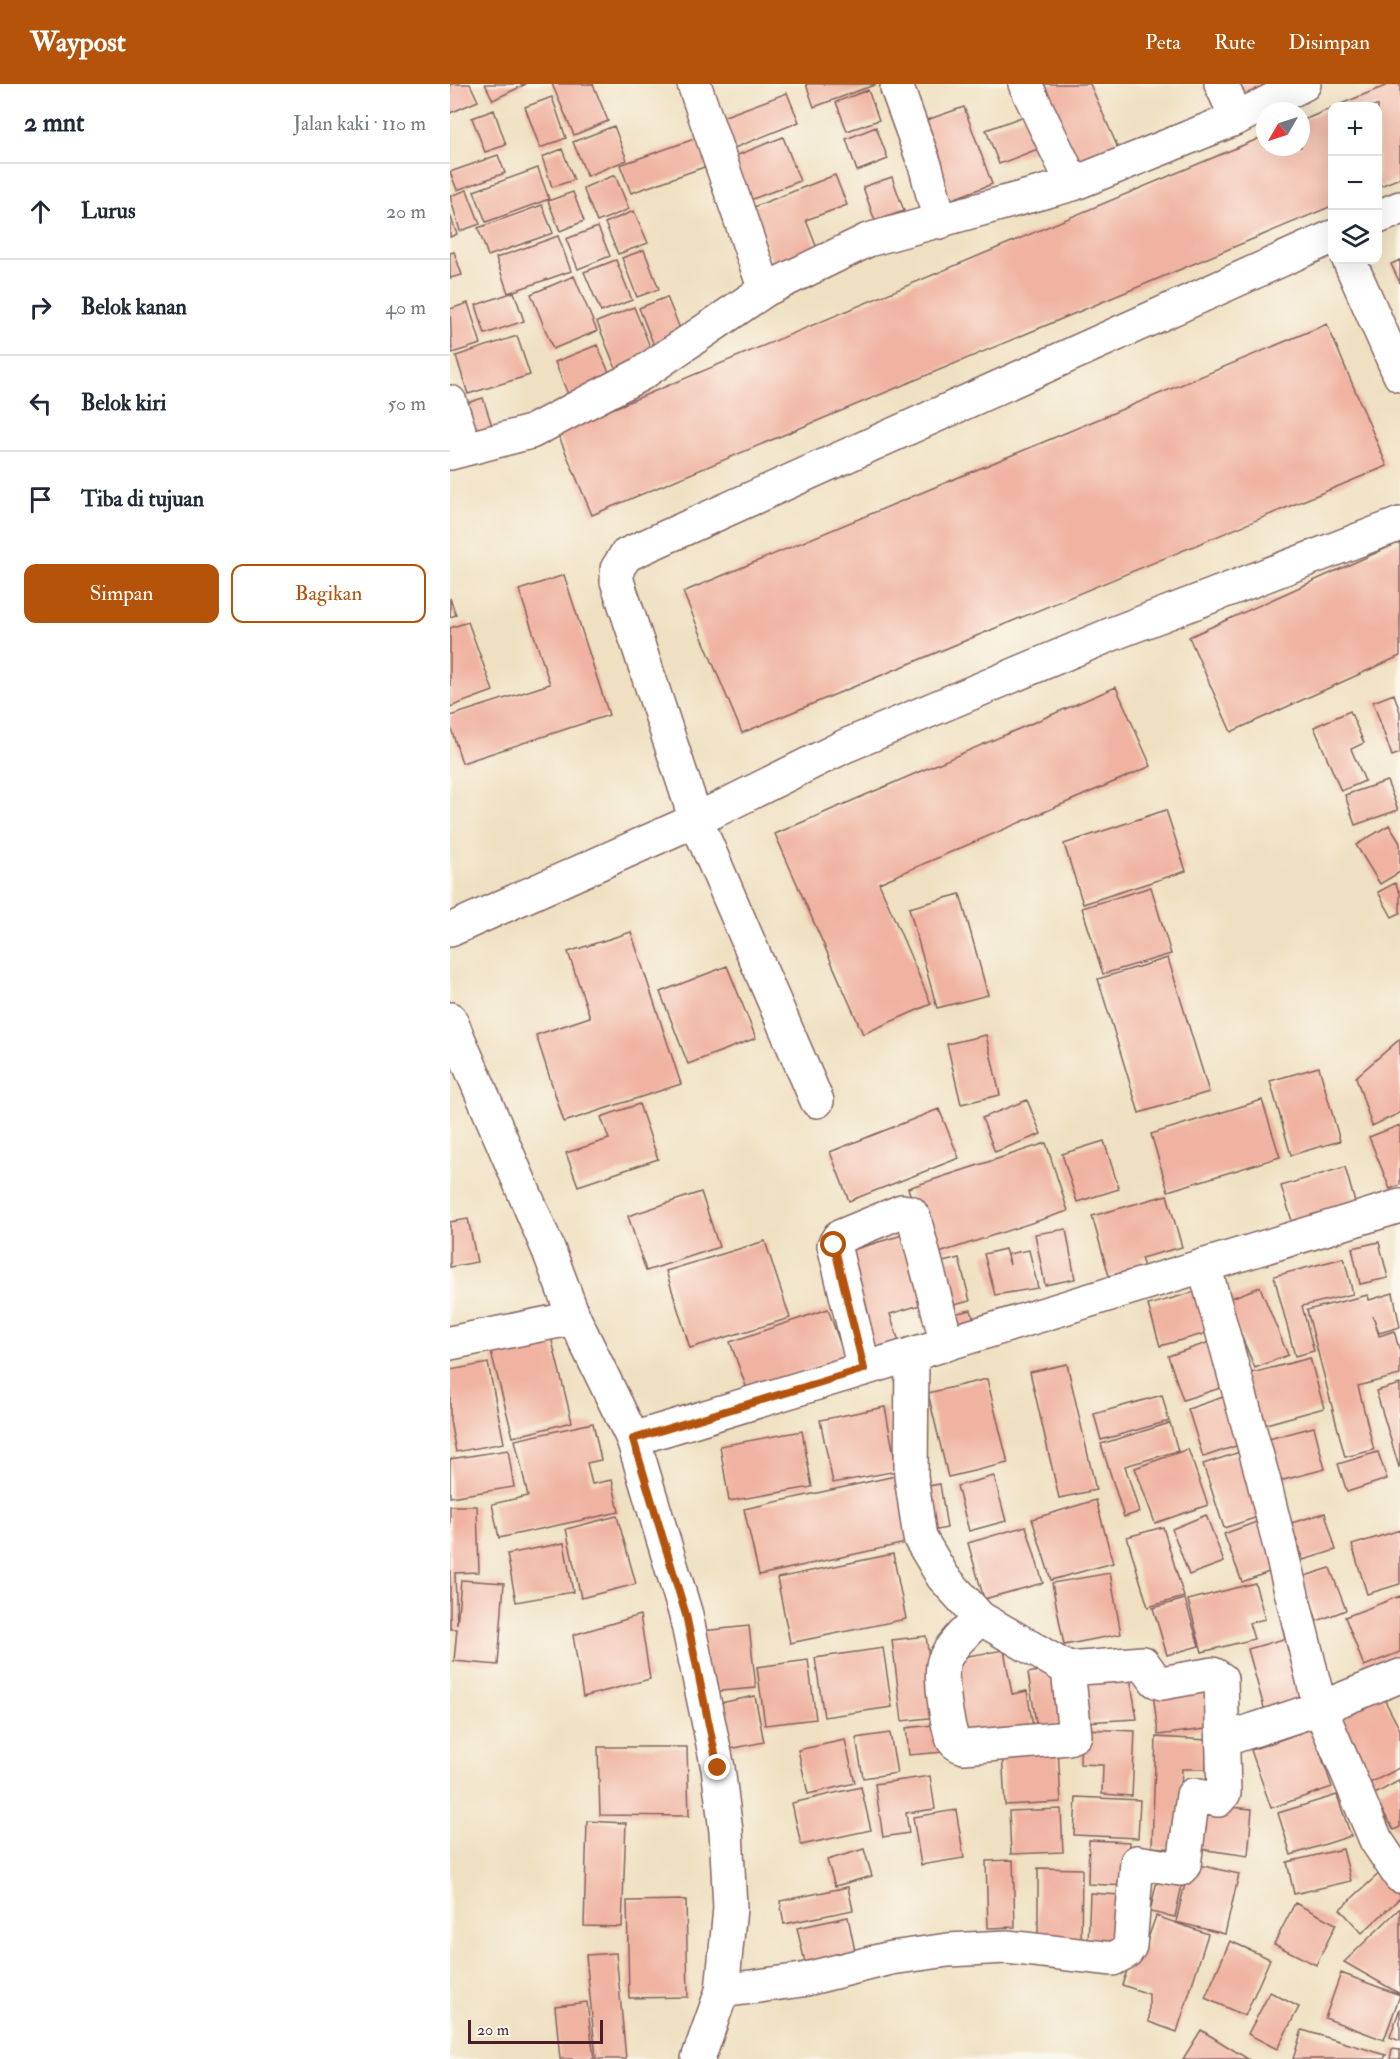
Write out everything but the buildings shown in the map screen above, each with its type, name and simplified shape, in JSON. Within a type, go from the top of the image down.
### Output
[{"type":"street","points":[[694,84],[765,290]]},
{"type":"street","points":[[1025,84],[1073,184]]},
{"type":"street","points":[[1221,84],[1237,118]]},
{"type":"street","points":[[450,402],[458,451],[531,432],[641,374],[765,290],[868,240],[1073,184],[1237,118],[1304,84]]},
{"type":"street","points":[[897,88],[926,168],[940,222]]},
{"type":"street","points":[[1382,215],[1400,208]]},
{"type":"street","points":[[817,1101],[696,820],[617,581],[617,569],[626,555],[1328,239]]},
{"type":"street","points":[[1351,264],[1400,375]]},
{"type":"street","points":[[450,930],[696,820],[845,746],[1112,634],[1400,524]]},
{"type":"street","points":[[450,1019],[459,1065],[556,1268],[574,1318],[633,1439],[686,1615],[718,1768],[726,1831],[730,1908],[722,1991],[698,2059]]},
{"type":"street","points":[[633,1439],[1400,1206]]},
{"type":"street","points":[[864,1369],[834,1245],[839,1237],[902,1211],[910,1212],[915,1218],[947,1344]]},
{"type":"street","points":[[1204,1265],[1263,1478],[1320,1708],[1376,1840],[1400,1876]]},
{"type":"street","points":[[450,1343],[574,1318]]},
{"type":"street","points":[[722,1991],[802,1980],[891,1958],[948,1950],[1007,1947],[1100,1959],[1121,1956],[1130,1946],[1137,1862],[1177,1869],[1184,1865],[1193,1795],[1218,1800],[1224,1794],[1223,1682],[1213,1674],[1167,1683],[1156,1681],[1143,1663],[1068,1669],[980,1618],[943,1577],[920,1538],[911,1476],[912,1354]]},
{"type":"street","points":[[980,1618],[949,1650],[943,1663],[941,1675],[946,1704],[953,1739],[958,1746],[1057,1739],[1075,1735],[1068,1669]]},
{"type":"street","points":[[1223,1740],[1320,1708],[1400,1676]]},
{"type":"route","points":[[718,1768],[686,1615],[633,1439],[864,1369],[834,1245]]}]
